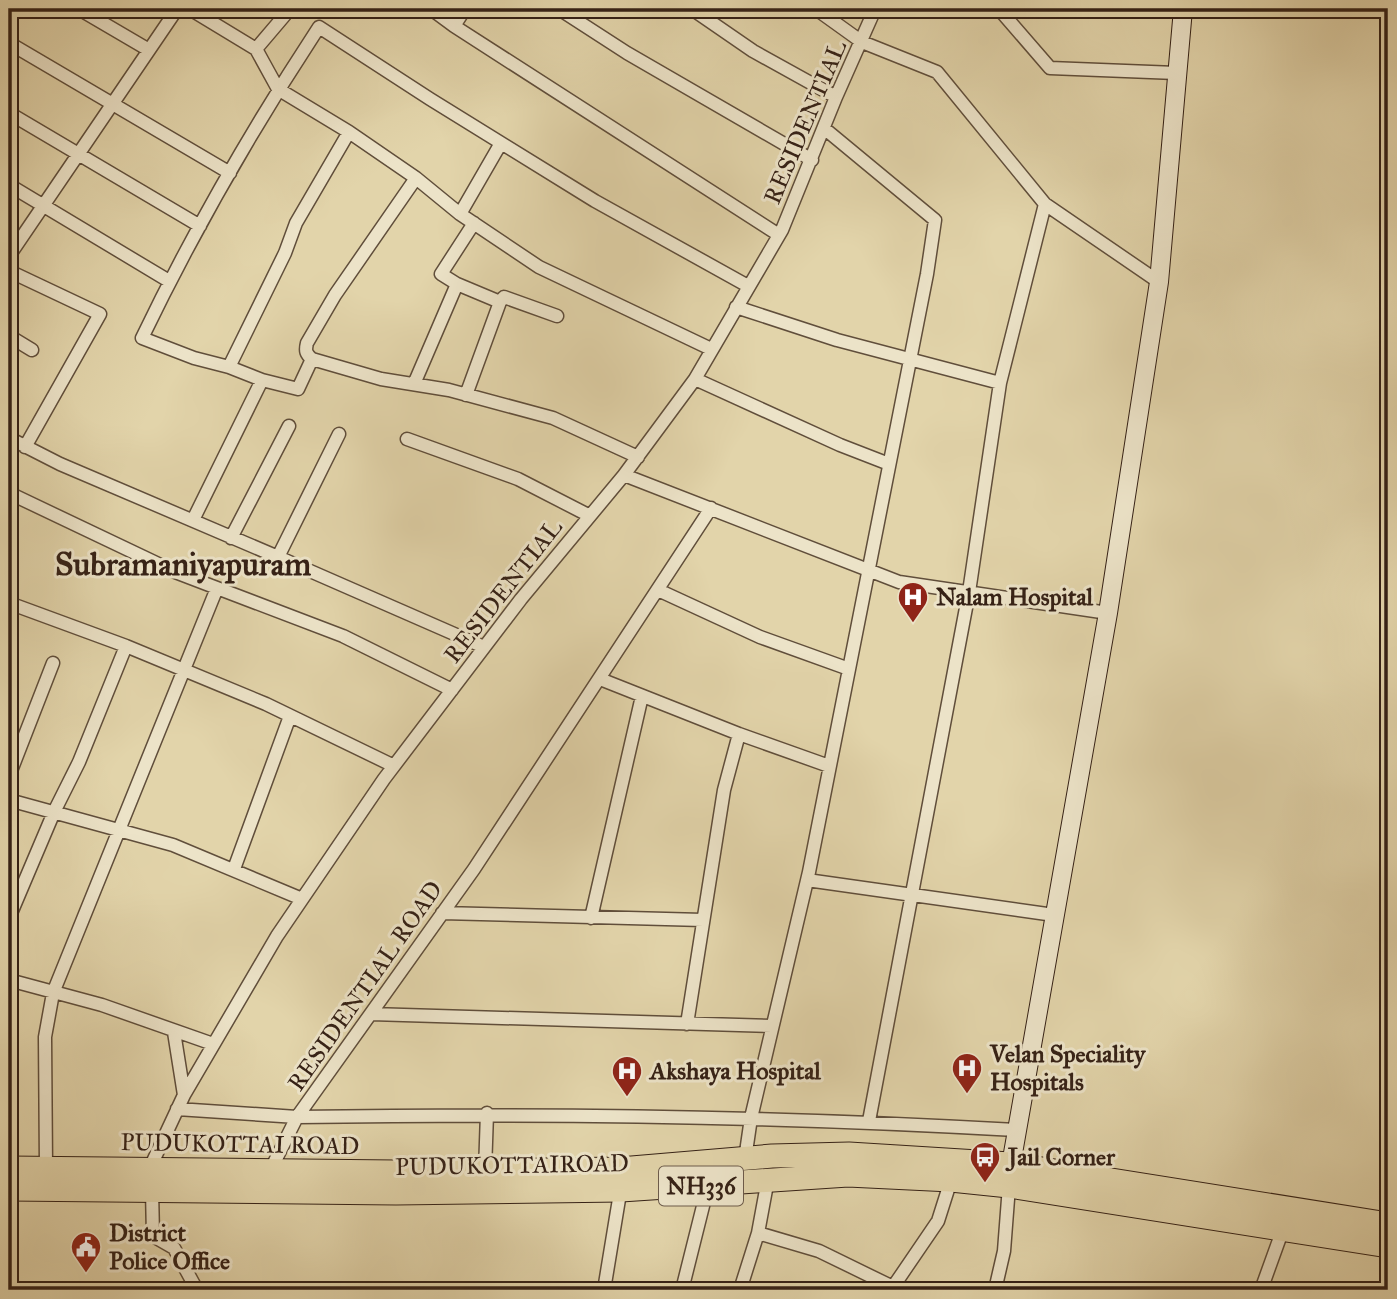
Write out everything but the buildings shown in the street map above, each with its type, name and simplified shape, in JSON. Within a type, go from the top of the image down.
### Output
[{"type":"highway","name":"PUDUKOTTAI ROAD","points":[[9,1168],[46,1168],[148,1183],[271,1169],[485,1171],[620,1180],[745,1158],[849,1154],[1371,1228]]},
{"type":"highway","name":"PUDUKOTTAIROAD","points":[[9,1189],[148,1183],[396,1193],[620,1180],[708,1186],[768,1179],[848,1175],[951,1180],[1009,1175],[1283,1228],[1371,1228],[1388,1246]]},
{"type":"main road","points":[[1009,1175],[1108,613],[1159,282],[1175,74],[1183,9]]},
{"type":"street","points":[[79,9],[149,50]]},
{"type":"street","points":[[9,254],[177,9]]},
{"type":"street","points":[[190,9],[256,49],[278,89],[349,132],[416,178],[460,214],[539,267],[711,349]]},
{"type":"street","points":[[256,49],[290,9]]},
{"type":"street","points":[[431,9],[779,235]]},
{"type":"street","points":[[454,26],[465,9]]},
{"type":"street","points":[[559,9],[627,53],[812,160]]},
{"type":"street","points":[[692,9],[753,51],[836,97]]},
{"type":"street","points":[[816,9],[862,42],[937,72],[1045,204],[1159,282]]},
{"type":"street","name":"RESIDENTIAL","points":[[148,1183],[184,1095],[277,936],[302,899],[394,766],[521,599],[638,457],[695,379],[779,235],[876,9]]},
{"type":"street","points":[[999,9],[1050,68],[1175,74]]},
{"type":"street","points":[[312,359],[298,389],[194,358],[142,338],[169,281],[230,173],[278,89],[319,27],[595,201],[748,286]]},
{"type":"street","points":[[9,43],[230,173]]},
{"type":"street","points":[[9,113],[200,226]]},
{"type":"street","points":[[745,1158],[751,1118],[807,880],[935,220],[825,129]]},
{"type":"street","points":[[229,367],[285,253],[296,223],[349,132]]},
{"type":"street","points":[[460,214],[501,143]]},
{"type":"street","points":[[416,178],[335,295],[312,334],[305,350],[312,359],[381,379],[449,390],[553,418],[638,457]]},
{"type":"street","points":[[9,185],[169,281]]},
{"type":"street","points":[[869,1121],[969,592],[1000,383],[1045,204]]},
{"type":"street","points":[[474,223],[441,274],[457,284],[500,302]]},
{"type":"street","points":[[9,271],[100,314],[25,447]]},
{"type":"street","points":[[414,384],[457,284]]},
{"type":"street","points":[[466,395],[504,297],[557,316]]},
{"type":"street","points":[[736,307],[836,340],[1000,383]]},
{"type":"street","points":[[9,336],[32,350]]},
{"type":"street","points":[[695,379],[817,435],[889,464]]},
{"type":"street","points":[[193,520],[262,380]]},
{"type":"street","points":[[232,538],[289,426]]},
{"type":"street","points":[[278,557],[339,434]]},
{"type":"street","points":[[9,438],[60,464],[484,647]]},
{"type":"street","points":[[407,439],[518,479],[590,516]]},
{"type":"street","points":[[624,475],[899,582],[1108,613]]},
{"type":"street","points":[[9,493],[145,558],[343,636],[452,690]]},
{"type":"street","name":"RESIDENTIAL ROAD","points":[[298,1117],[442,914],[711,508]]},
{"type":"street","points":[[46,1168],[45,1037],[53,993],[217,588]]},
{"type":"street","points":[[658,590],[760,638],[849,669]]},
{"type":"street","points":[[9,603],[183,670],[290,716],[394,766]]},
{"type":"street","points":[[9,918],[54,812],[79,762],[126,646]]},
{"type":"street","points":[[9,776],[53,663]]},
{"type":"street","points":[[600,679],[829,766]]},
{"type":"street","points":[[591,918],[642,696]]},
{"type":"street","points":[[234,869],[290,716]]},
{"type":"street","points":[[687,1024],[723,790],[739,734]]},
{"type":"street","points":[[9,800],[173,845],[302,899]]},
{"type":"street","points":[[807,880],[1054,915]]},
{"type":"street","points":[[442,914],[703,920]]},
{"type":"street","points":[[9,980],[53,993],[75,996],[213,1044]]},
{"type":"street","points":[[371,1014],[772,1026]]},
{"type":"street","points":[[174,1032],[184,1095]]},
{"type":"street","points":[[177,1109],[298,1117],[271,1169]]},
{"type":"street","points":[[485,1171],[488,1113]]},
{"type":"street","name":"RESIDENTIAL ROAD","points":[[298,1117],[488,1113],[869,1121],[1016,1130]]},
{"type":"street","points":[[995,1290],[1004,1251],[1009,1175]]},
{"type":"street","points":[[740,1290],[758,1234],[768,1179]]},
{"type":"street","points":[[604,1290],[620,1180]]},
{"type":"street","points":[[758,1234],[820,1251],[896,1289],[938,1221],[951,1180]]},
{"type":"street","points":[[148,1183],[153,1237],[174,1248],[197,1290]]},
{"type":"street","points":[[682,1290],[708,1186]]},
{"type":"street","points":[[1261,1290],[1283,1228]]},
{"type":"place","name":"Nalam Hospital","points":[[913,624]]},
{"type":"place","name":"Velan Speciality Hospitals","points":[[967,1095]]},
{"type":"place","name":"Akshaya Hospital","points":[[627,1098]]},
{"type":"place","name":"Jail Corner","points":[[985,1184]]},
{"type":"place","name":"District Police Office","points":[[86,1274]]},
{"type":"district","name":"Subramaniyapuram","points":[[183,564]]}]
